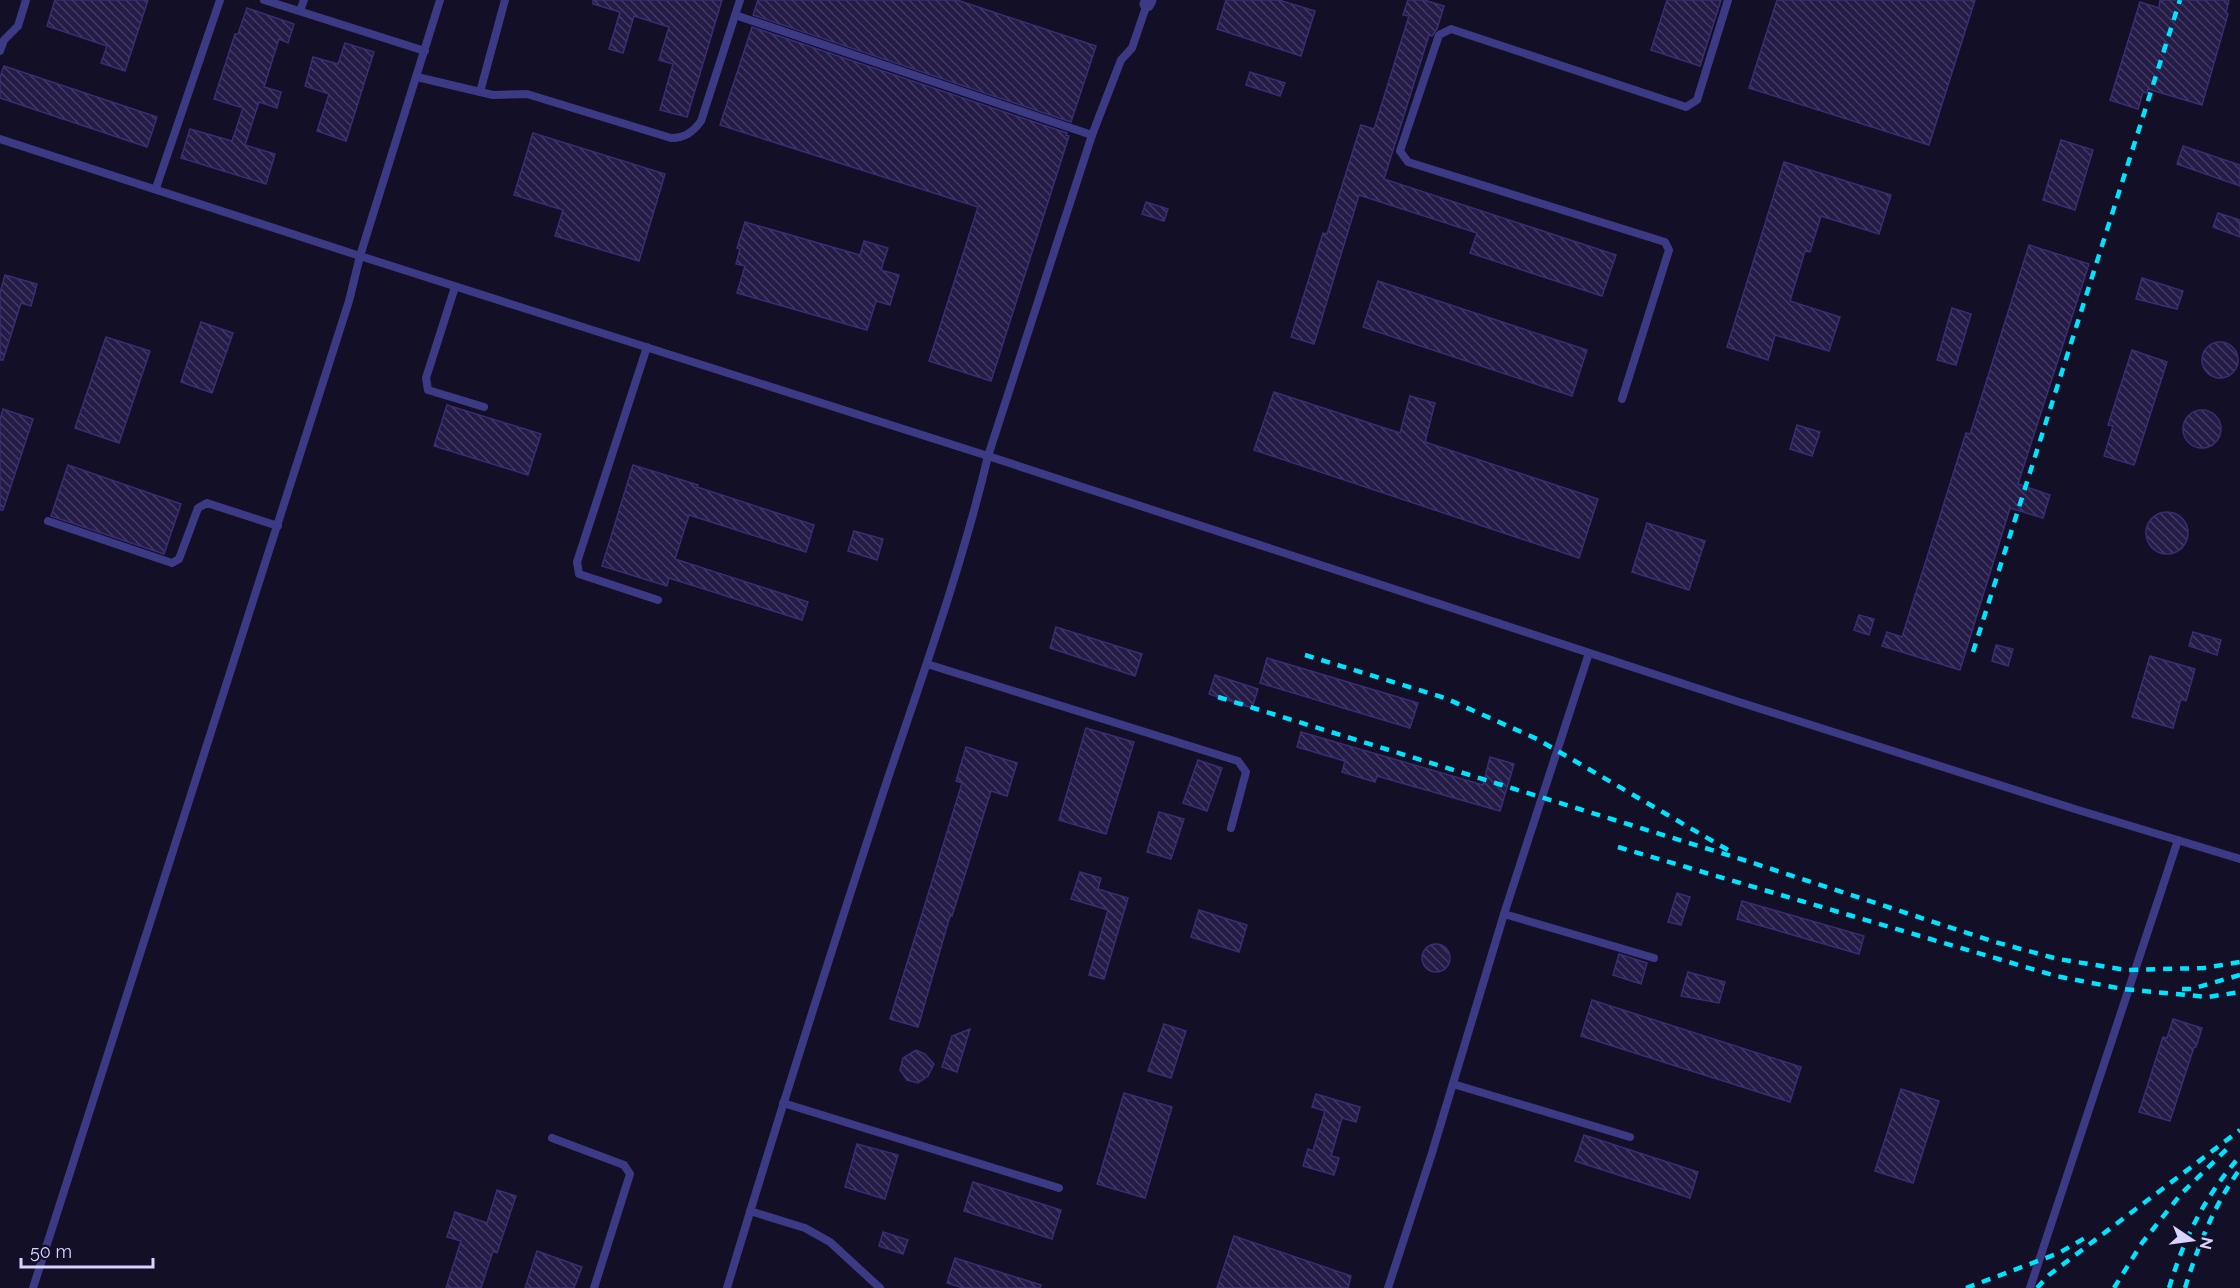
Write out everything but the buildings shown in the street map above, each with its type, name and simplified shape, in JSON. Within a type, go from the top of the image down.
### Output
[{"type":"lane","points":[[0,51],[4,40],[18,26],[26,0]]},
{"type":"lane","points":[[156,188],[220,0]]},
{"type":"lane","points":[[264,0],[425,51]]},
{"type":"lane","points":[[300,11],[304,0]]},
{"type":"lane","points":[[33,1288],[278,526],[440,0]]},
{"type":"lane","points":[[480,92],[506,0]]},
{"type":"lane","points":[[417,77],[493,95],[527,94],[671,138],[680,138],[694,131],[701,121],[740,0]]},
{"type":"lane","points":[[1622,399],[1670,250],[1665,242],[1408,162],[1400,151],[1439,35],[1451,29],[1686,106],[1697,100],[1728,0]]},
{"type":"lane","points":[[727,1288],[783,1103],[927,664],[976,507],[988,456],[1092,135],[1121,60],[1132,48],[1148,2]]},
{"type":"lane","points":[[735,15],[1092,135]]},
{"type":"lane","points":[[0,139],[455,287],[988,456],[1589,653],[2240,859]]},
{"type":"lane","points":[[455,287],[426,378],[428,390],[484,407]]},
{"type":"lane","points":[[646,347],[577,562],[579,574],[658,600]]},
{"type":"lane","points":[[48,521],[172,563],[179,559],[198,508],[207,504],[278,526]]},
{"type":"lane","points":[[1388,1288],[1504,914],[1589,653]]},
{"type":"lane","points":[[927,664],[1239,761],[1245,772],[1231,828]]},
{"type":"lane","points":[[2030,1288],[2178,840]]},
{"type":"lane","points":[[1504,914],[1654,958]]},
{"type":"lane","points":[[1453,1084],[1630,1137]]},
{"type":"lane","points":[[783,1103],[1059,1188]]},
{"type":"lane","points":[[552,1138],[624,1165],[630,1174],[594,1288]]},
{"type":"lane","points":[[750,1212],[805,1228],[830,1242],[880,1288]]},
{"type":"railway","points":[[1973,652],[2180,0]]},
{"type":"railway","points":[[1305,655],[1445,698],[1537,739],[1728,850]]},
{"type":"railway","points":[[1218,697],[1747,861],[1995,942],[2058,959],[2126,970],[2204,968],[2240,962]]},
{"type":"railway","points":[[1618,847],[2056,976],[2123,989],[2208,997],[2240,992]]},
{"type":"railway","points":[[2182,989],[2191,989],[2240,975]]},
{"type":"railway","points":[[2037,1288],[2049,1275],[2240,1130]]},
{"type":"railway","points":[[2114,1288],[2142,1243],[2181,1194],[2231,1145]]},
{"type":"railway","points":[[2169,1288],[2197,1218],[2216,1187],[2240,1156]]},
{"type":"railway","points":[[2185,1288],[2208,1226],[2222,1197],[2240,1169]]},
{"type":"railway","points":[[1966,1288],[2059,1253],[2090,1235]]}]
